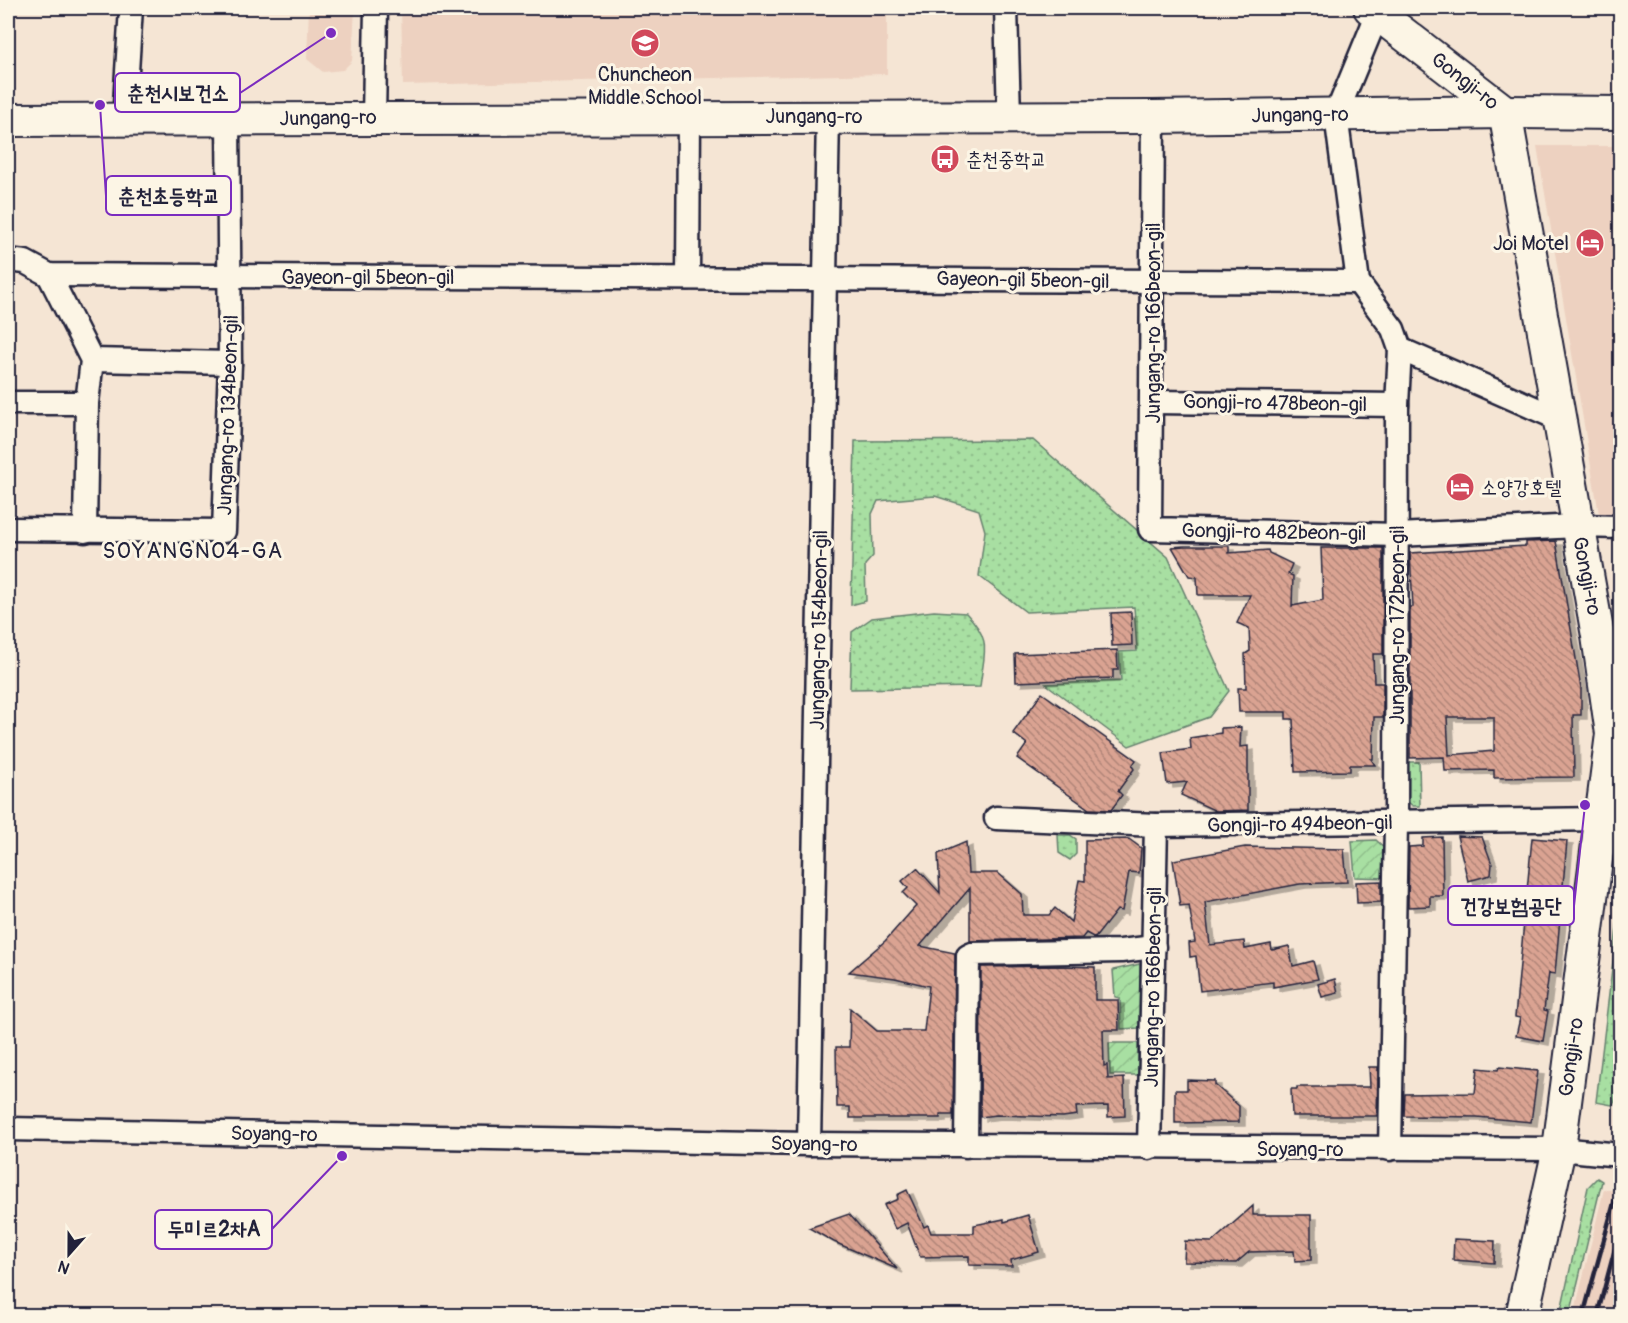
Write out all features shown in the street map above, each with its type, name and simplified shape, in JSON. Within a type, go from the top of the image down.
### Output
[{"type":"street","points":[[124,119],[131,8]]},
{"type":"street","points":[[374,118],[376,8]]},
{"type":"street","points":[[1006,8],[1009,116]]},
{"type":"street","points":[[1336,115],[1376,9]]},
{"type":"street","name":"Gongji-ro","points":[[1376,9],[1505,111],[1598,636],[1612,734],[1603,819],[1558,1149],[1522,1316]]},
{"type":"street","name":"Jungang-ro","points":[[8,120],[689,116],[1153,117],[1505,111],[1620,114]]},
{"type":"street","name":"Jungang-ro 172beon-gil","points":[[1336,115],[1358,282],[1393,329],[1400,349],[1397,405],[1396,823],[1390,1149]]},
{"type":"street","points":[[687,278],[689,116]]},
{"type":"street","name":"Jungang-ro 154beon-gil","points":[[808,1144],[828,116]]},
{"type":"street","name":"Jungang-ro 166beon-gil","points":[[1150,529],[1154,282],[1153,117]]},
{"type":"street","name":"Jungang-ro 134beon-gil","points":[[8,529],[224,531],[231,277],[228,119]]},
{"type":"street","name":"Gayeon-gil 5beon-gil","points":[[8,260],[25,262],[49,275],[1358,282]]},
{"type":"street","points":[[49,275],[92,360],[87,403],[85,531]]},
{"type":"street","points":[[1400,349],[1559,419]]},
{"type":"street","points":[[92,360],[230,363]]},
{"type":"street","name":"Gongji-ro 478beon-gil","points":[[1153,402],[1397,405]]},
{"type":"street","points":[[8,403],[87,403]]},
{"type":"street","name":"Gongji-ro 482beon-gil","points":[[1150,529],[1398,535],[1577,526],[1620,527]]},
{"type":"street","name":"Gongji-ro 494beon-gil","points":[[996,818],[1156,825],[1603,819]]},
{"type":"street","name":"Jungang-ro 166beon-gil","points":[[1149,1148],[1156,825]]},
{"type":"street","points":[[966,1146],[968,956],[1121,951],[1154,946]]},
{"type":"street","name":"Soyang-ro","points":[[8,1129],[808,1144],[1558,1149],[1620,1155]]},
{"type":"shaded area","points":[[309,8],[355,8],[352,61],[343,70],[323,72],[307,59]]},
{"type":"shaded area","name":"Chuncheon Middle School","points":[[401,8],[887,8],[887,74],[403,85]]},
{"type":"shaded area","points":[[1537,146],[1620,146],[1620,512],[1599,514]]},
{"type":"shaded area","points":[[1604,1189],[1620,1192],[1620,1299],[1615,1315],[1574,1315]]},
{"type":"green space","points":[[1033,440],[1168,557],[1229,691],[1209,717],[1129,746],[1046,684],[1121,681],[1119,652],[1137,651],[1134,607],[1026,612],[979,576],[985,531],[979,510],[935,496],[878,501],[872,514],[873,556],[865,565],[866,601],[851,605],[855,441]]},
{"type":"green space","points":[[934,611],[966,613],[980,631],[985,647],[980,687],[850,689],[852,632],[872,618]]},
{"type":"green space","points":[[1407,762],[1419,762],[1420,806],[1413,806],[1408,802]]},
{"type":"green space","points":[[1058,835],[1070,835],[1076,839],[1076,854],[1070,860],[1059,853]]},
{"type":"green space","points":[[1376,840],[1387,850],[1387,878],[1355,877],[1352,841]]},
{"type":"green space","points":[[1620,903],[1620,1076],[1615,1102],[1612,1105],[1596,1102]]},
{"type":"green space","points":[[1140,964],[1139,1028],[1121,1029],[1120,998],[1115,997],[1113,970]]},
{"type":"green space","points":[[1109,1043],[1138,1043],[1138,1075],[1110,1075]]},
{"type":"green space","points":[[1597,1178],[1602,1181],[1570,1315],[1560,1315],[1588,1187]]},
{"type":"building","points":[[1556,541],[1581,688],[1581,715],[1573,715],[1574,777],[1494,778],[1494,770],[1445,771],[1444,757],[1410,758],[1410,607],[1413,607],[1410,553],[1526,546],[1526,542]],"holes":[[[1447,717],[1494,717],[1494,751],[1449,755]]]},
{"type":"building","points":[[1229,546],[1229,553],[1268,550],[1269,553],[1292,564],[1288,574],[1293,576],[1292,606],[1323,600],[1321,548],[1383,548],[1383,654],[1373,654],[1374,683],[1383,683],[1383,717],[1374,717],[1373,759],[1371,759],[1375,765],[1350,765],[1350,771],[1295,772],[1293,719],[1286,719],[1286,712],[1239,712],[1238,688],[1246,688],[1245,654],[1250,651],[1249,628],[1237,623],[1250,595],[1198,595],[1197,577],[1189,576],[1172,547]]},
{"type":"building","points":[[1131,612],[1132,645],[1112,646],[1111,613]]},
{"type":"building","points":[[1117,650],[1118,670],[1113,670],[1113,678],[1016,682],[1015,654]]},
{"type":"building","points":[[1042,693],[1136,760],[1132,766],[1134,769],[1118,791],[1122,795],[1111,810],[1089,809],[1017,758],[1027,744],[1013,733]]},
{"type":"building","points":[[1241,727],[1240,747],[1248,746],[1248,810],[1216,811],[1181,795],[1187,782],[1167,784],[1163,753],[1191,749],[1190,738],[1221,733],[1221,728]]},
{"type":"building","points":[[1457,836],[1482,837],[1492,864],[1491,875],[1468,881]]},
{"type":"building","points":[[1442,837],[1443,896],[1430,896],[1430,906],[1408,907],[1409,847],[1423,846],[1423,838]]},
{"type":"building","points":[[1532,838],[1567,841],[1555,974],[1549,973],[1544,1010],[1548,1011],[1543,1041],[1516,1036],[1520,1018],[1515,1017]]},
{"type":"building","points":[[1129,839],[1141,848],[1139,873],[1129,872],[1122,911],[1117,910],[1095,938],[1086,933],[1082,938],[970,941],[970,888],[920,946],[955,953],[953,1115],[940,1115],[940,1118],[850,1118],[850,1107],[837,1107],[836,1047],[849,1047],[850,1008],[877,1031],[924,1031],[929,986],[895,978],[849,972],[885,941],[916,906],[903,893],[908,888],[902,881],[917,868],[940,893],[938,854],[966,842],[968,873],[998,873],[1022,894],[1023,915],[1049,915],[1055,908],[1071,922],[1079,880],[1085,881],[1085,840]]},
{"type":"building","points":[[1245,847],[1344,849],[1347,882],[1300,884],[1205,902],[1210,945],[1244,941],[1245,949],[1271,944],[1272,950],[1289,946],[1293,966],[1313,961],[1318,979],[1273,987],[1273,982],[1200,991],[1196,956],[1190,957],[1189,943],[1195,942],[1189,905],[1180,906],[1173,860]]},
{"type":"building","points":[[1381,881],[1381,902],[1357,903],[1356,882]]},
{"type":"building","points":[[981,967],[1095,967],[1095,1000],[1118,1000],[1119,1030],[1103,1030],[1104,1066],[1107,1065],[1108,1079],[1124,1078],[1125,1116],[1108,1117],[1108,1106],[1076,1107],[1077,1115],[1063,1117],[996,1115],[980,1117]]},
{"type":"building","points":[[1335,979],[1338,993],[1322,997],[1318,984]]},
{"type":"building","points":[[1369,1067],[1378,1067],[1377,1116],[1292,1116],[1291,1089],[1297,1089],[1297,1087],[1370,1087]]},
{"type":"building","points":[[1499,1067],[1538,1071],[1531,1122],[1477,1117],[1404,1116],[1405,1094],[1475,1093],[1478,1068],[1498,1070]]},
{"type":"building","points":[[1187,1080],[1215,1081],[1215,1085],[1239,1106],[1239,1122],[1175,1123],[1175,1090],[1187,1090]]},
{"type":"building","points":[[907,1190],[924,1227],[928,1225],[931,1233],[974,1233],[974,1225],[1004,1219],[1004,1222],[1028,1215],[1039,1252],[1011,1260],[1012,1266],[969,1265],[969,1256],[920,1257],[907,1223],[895,1229],[884,1205],[898,1199],[897,1195]]},
{"type":"building","points":[[1253,1206],[1253,1215],[1311,1215],[1311,1260],[1295,1261],[1294,1251],[1249,1252],[1236,1263],[1184,1262],[1185,1241],[1212,1242]]},
{"type":"building","points":[[849,1214],[897,1269],[834,1242],[809,1228]]},
{"type":"building","points":[[1454,1239],[1495,1241],[1494,1263],[1453,1260]]},
{"type":"railway","points":[[1583,1316],[1620,1181]]},
{"type":"railway","points":[[1597,1316],[1620,1230]]},
{"type":"place","name":"춘천시보건소","points":[[331,33]]},
{"type":"place","name":"Chuncheon Middle School","points":[[645,43]]},
{"type":"place","name":"춘천초등학교","points":[[100,105]]},
{"type":"place","name":"춘천중학교","points":[[945,159]]},
{"type":"place","name":"Joi Motel","points":[[1590,243]]},
{"type":"place","name":"소양강호텔","points":[[1460,487]]},
{"type":"place","name":"건강보험공단","points":[[1585,805]]},
{"type":"place","name":"두미르2차A","points":[[342,1156]]},
{"type":"district","name":"SOYANGNO4-GA","points":[[193,551]]}]
